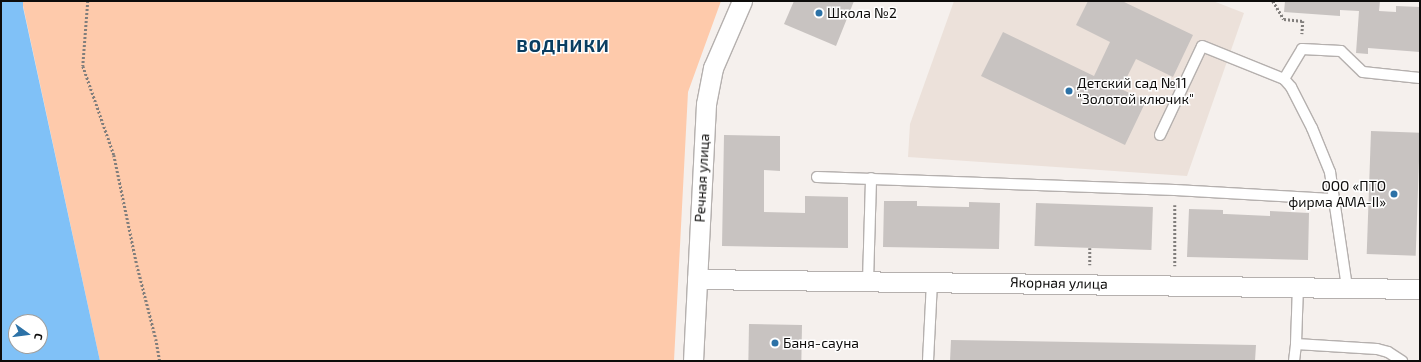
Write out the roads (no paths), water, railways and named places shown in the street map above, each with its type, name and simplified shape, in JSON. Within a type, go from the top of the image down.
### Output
[{"type":"street","name":"Речная улица","points":[[693,361],[708,86],[713,68],[742,1]]},
{"type":"street","name":"Якорная улица","points":[[697,279],[1298,286],[1420,289]]},
{"type":"lane","points":[[1160,136],[1202,46],[1284,79],[1291,87],[1330,172],[1347,287]]},
{"type":"lane","points":[[1284,79],[1302,49],[1341,51],[1363,72],[1420,78]]},
{"type":"lane","points":[[817,177],[1175,190],[1333,199]]},
{"type":"lane","points":[[868,281],[871,178]]},
{"type":"lane","points":[[928,361],[932,282]]},
{"type":"lane","points":[[1294,361],[1298,286]]},
{"type":"lane","points":[[1296,344],[1377,348],[1388,352],[1402,361]]},
{"type":"water","points":[[1,1],[23,1],[23,7],[100,361],[1,361]]},
{"type":"place","name":"Школа №2","points":[[819,13]]},
{"type":"place","name":"Детский сад №11 \"Золотой ключик\"","points":[[1069,91]]},
{"type":"place","name":"ООО «ПТО фирма АМА-II»","points":[[1394,194]]},
{"type":"place","name":"Баня-сауна","points":[[775,343]]},
{"type":"district","name":"ВОДНИКИ","points":[[563,45]]}]
